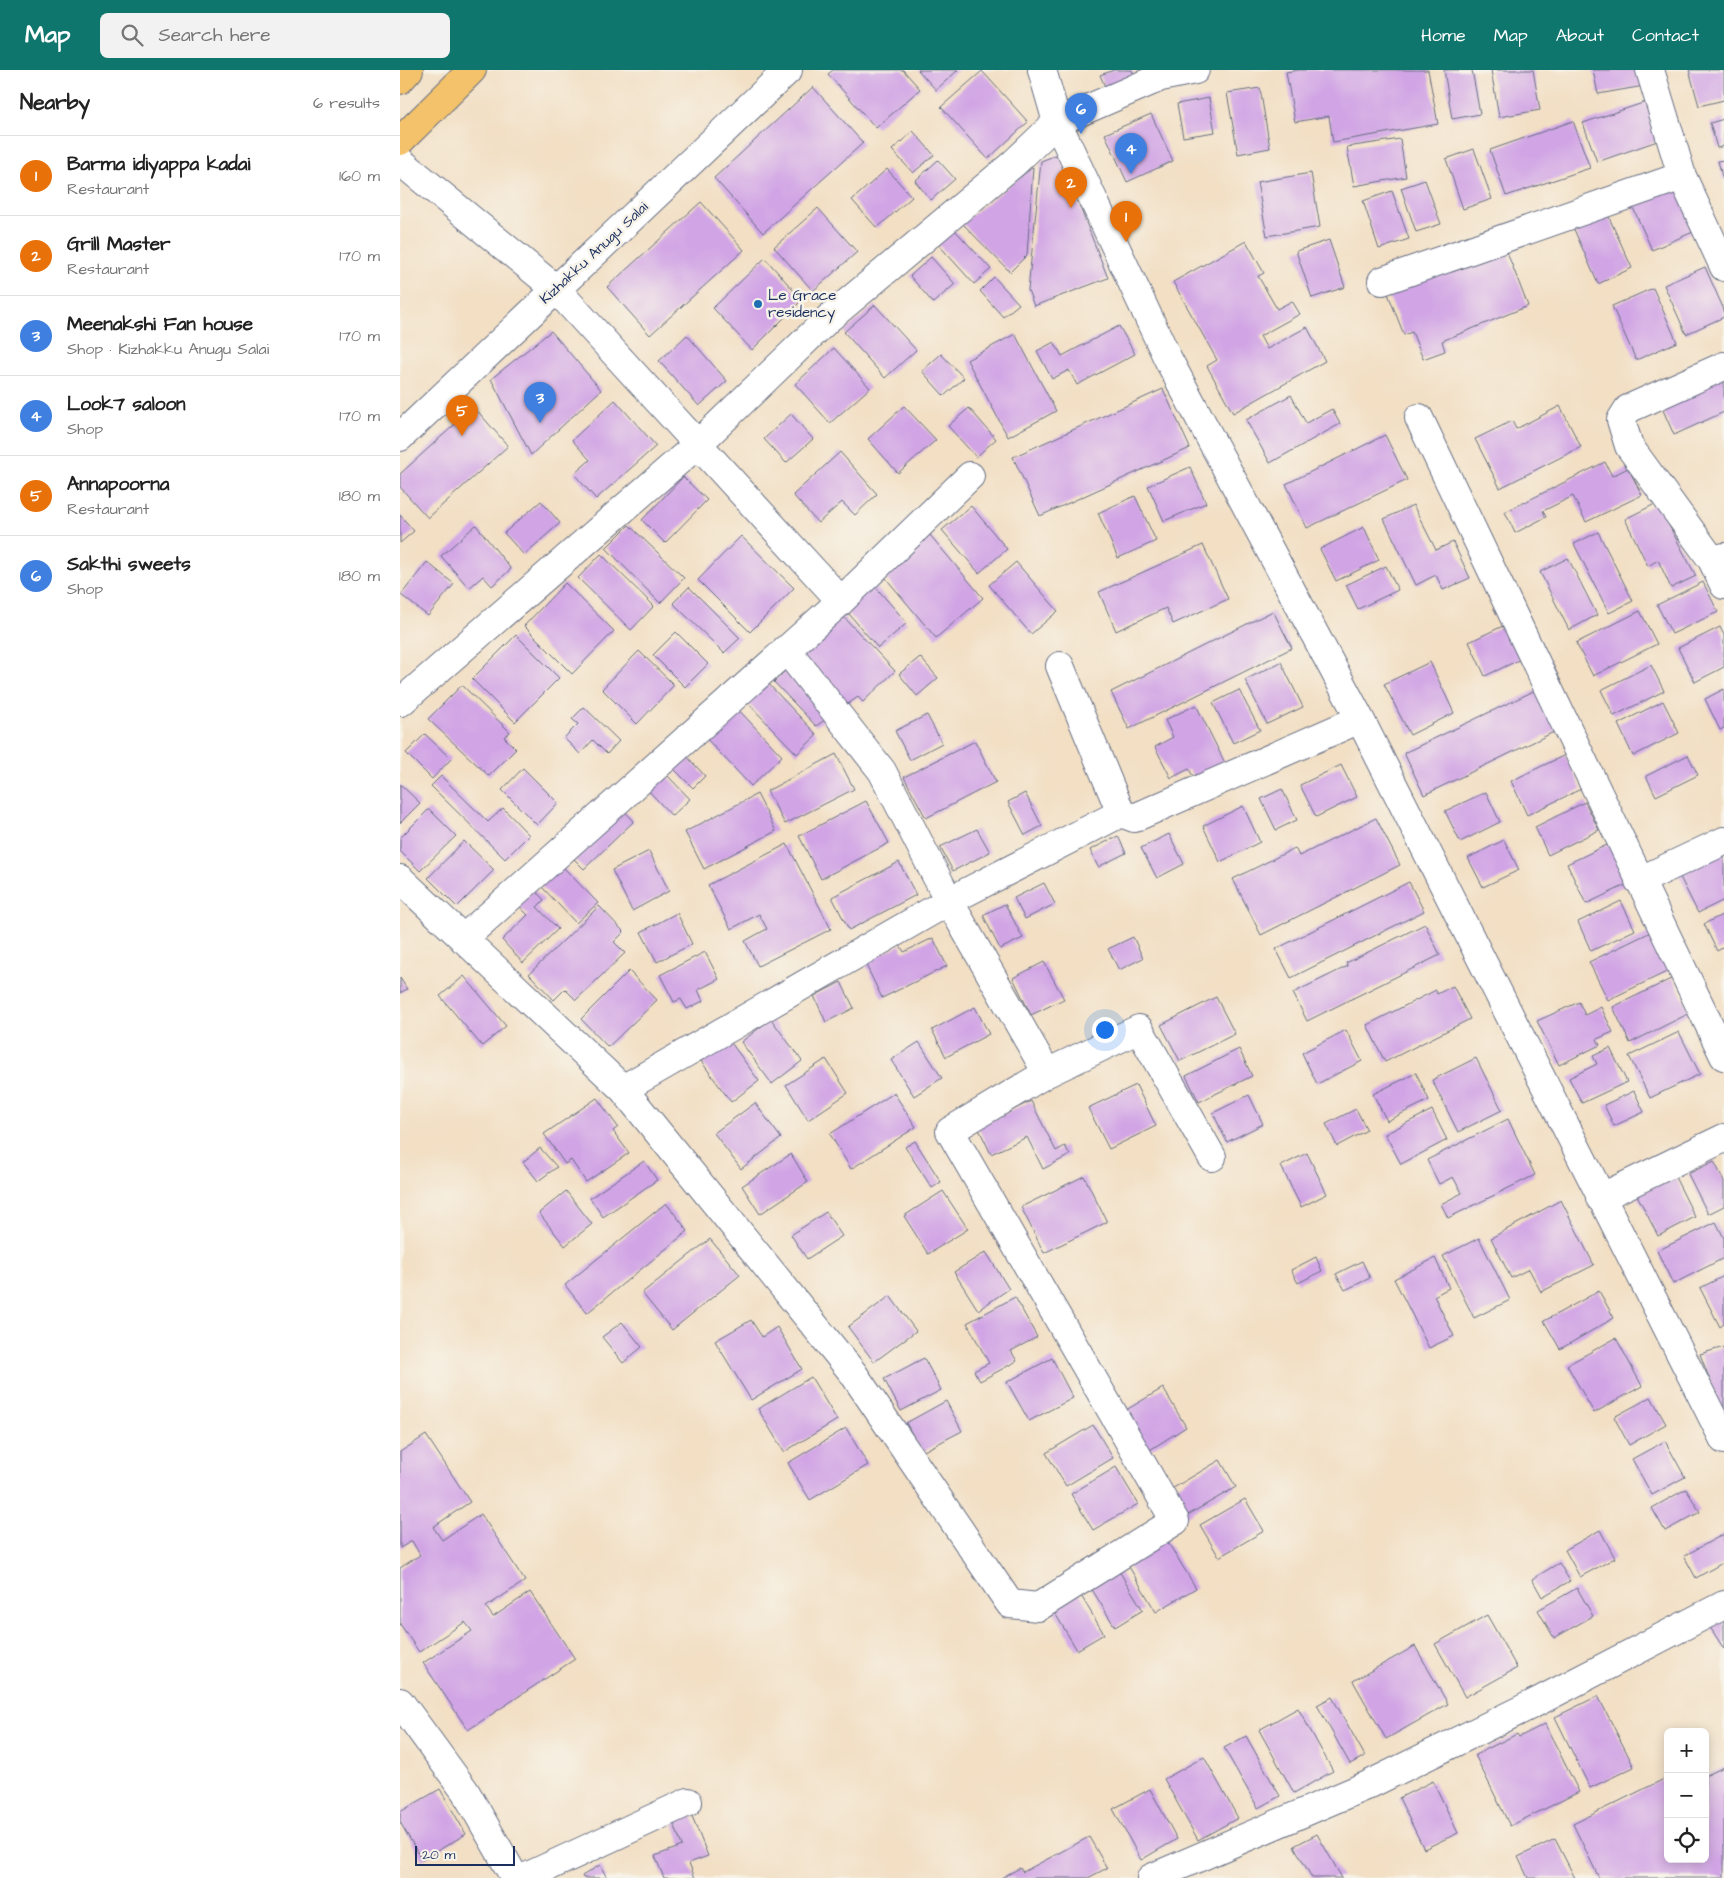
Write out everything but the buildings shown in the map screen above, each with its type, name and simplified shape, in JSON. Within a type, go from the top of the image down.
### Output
[{"type":"main road","points":[[400,80],[409,70]]},
{"type":"main road","points":[[400,141],[472,70]]},
{"type":"street","name":"Kizhakku Anugu Salai","points":[[400,437],[788,70]]},
{"type":"street","points":[[1042,70],[1057,122],[1168,359],[1360,719],[1600,1198],[1724,1440]]},
{"type":"street","points":[[401,702],[698,444],[829,318],[1013,164],[1057,122],[1161,77],[1195,70]]},
{"type":"street","points":[[1650,70],[1682,176],[1724,267]]},
{"type":"street","points":[[400,161],[556,289],[841,600]]},
{"type":"street","points":[[1382,281],[1682,176]]},
{"type":"street","points":[[1724,366],[1628,408],[1621,420],[1629,446],[1718,559],[1724,585]]},
{"type":"street","points":[[1419,418],[1724,1056]]},
{"type":"street","points":[[463,939],[841,600],[970,476]]},
{"type":"street","points":[[786,649],[882,771],[950,901],[1046,1073]]},
{"type":"street","points":[[1060,666],[1121,813],[1134,818],[1360,719]]},
{"type":"street","points":[[623,1090],[950,901],[1121,813]]},
{"type":"street","points":[[1639,881],[1724,841]]},
{"type":"street","points":[[406,894],[463,939],[623,1090],[853,1373],[1010,1604],[1038,1607],[1175,1521],[950,1131],[1046,1073],[1139,1029],[1212,1157]]},
{"type":"street","points":[[1600,1198],[1724,1138]]},
{"type":"street","points":[[1151,1878],[1368,1785],[1539,1701],[1724,1604]]},
{"type":"street","points":[[400,1702],[465,1791],[515,1878]]},
{"type":"street","points":[[524,1878],[688,1802]]},
{"type":"place","name":"Sakthi sweets","points":[[1081,134]]},
{"type":"place","name":"Look7 saloon","points":[[1131,174]]},
{"type":"place","name":"Grill Master","points":[[1071,208]]},
{"type":"place","name":"Barma idiyappa kadai","points":[[1126,242]]},
{"type":"place","name":"Le Grace residency","points":[[758,304]]},
{"type":"place","name":"Meenakshi Fan house","points":[[540,423]]},
{"type":"place","name":"Annapoorna","points":[[462,436]]}]
